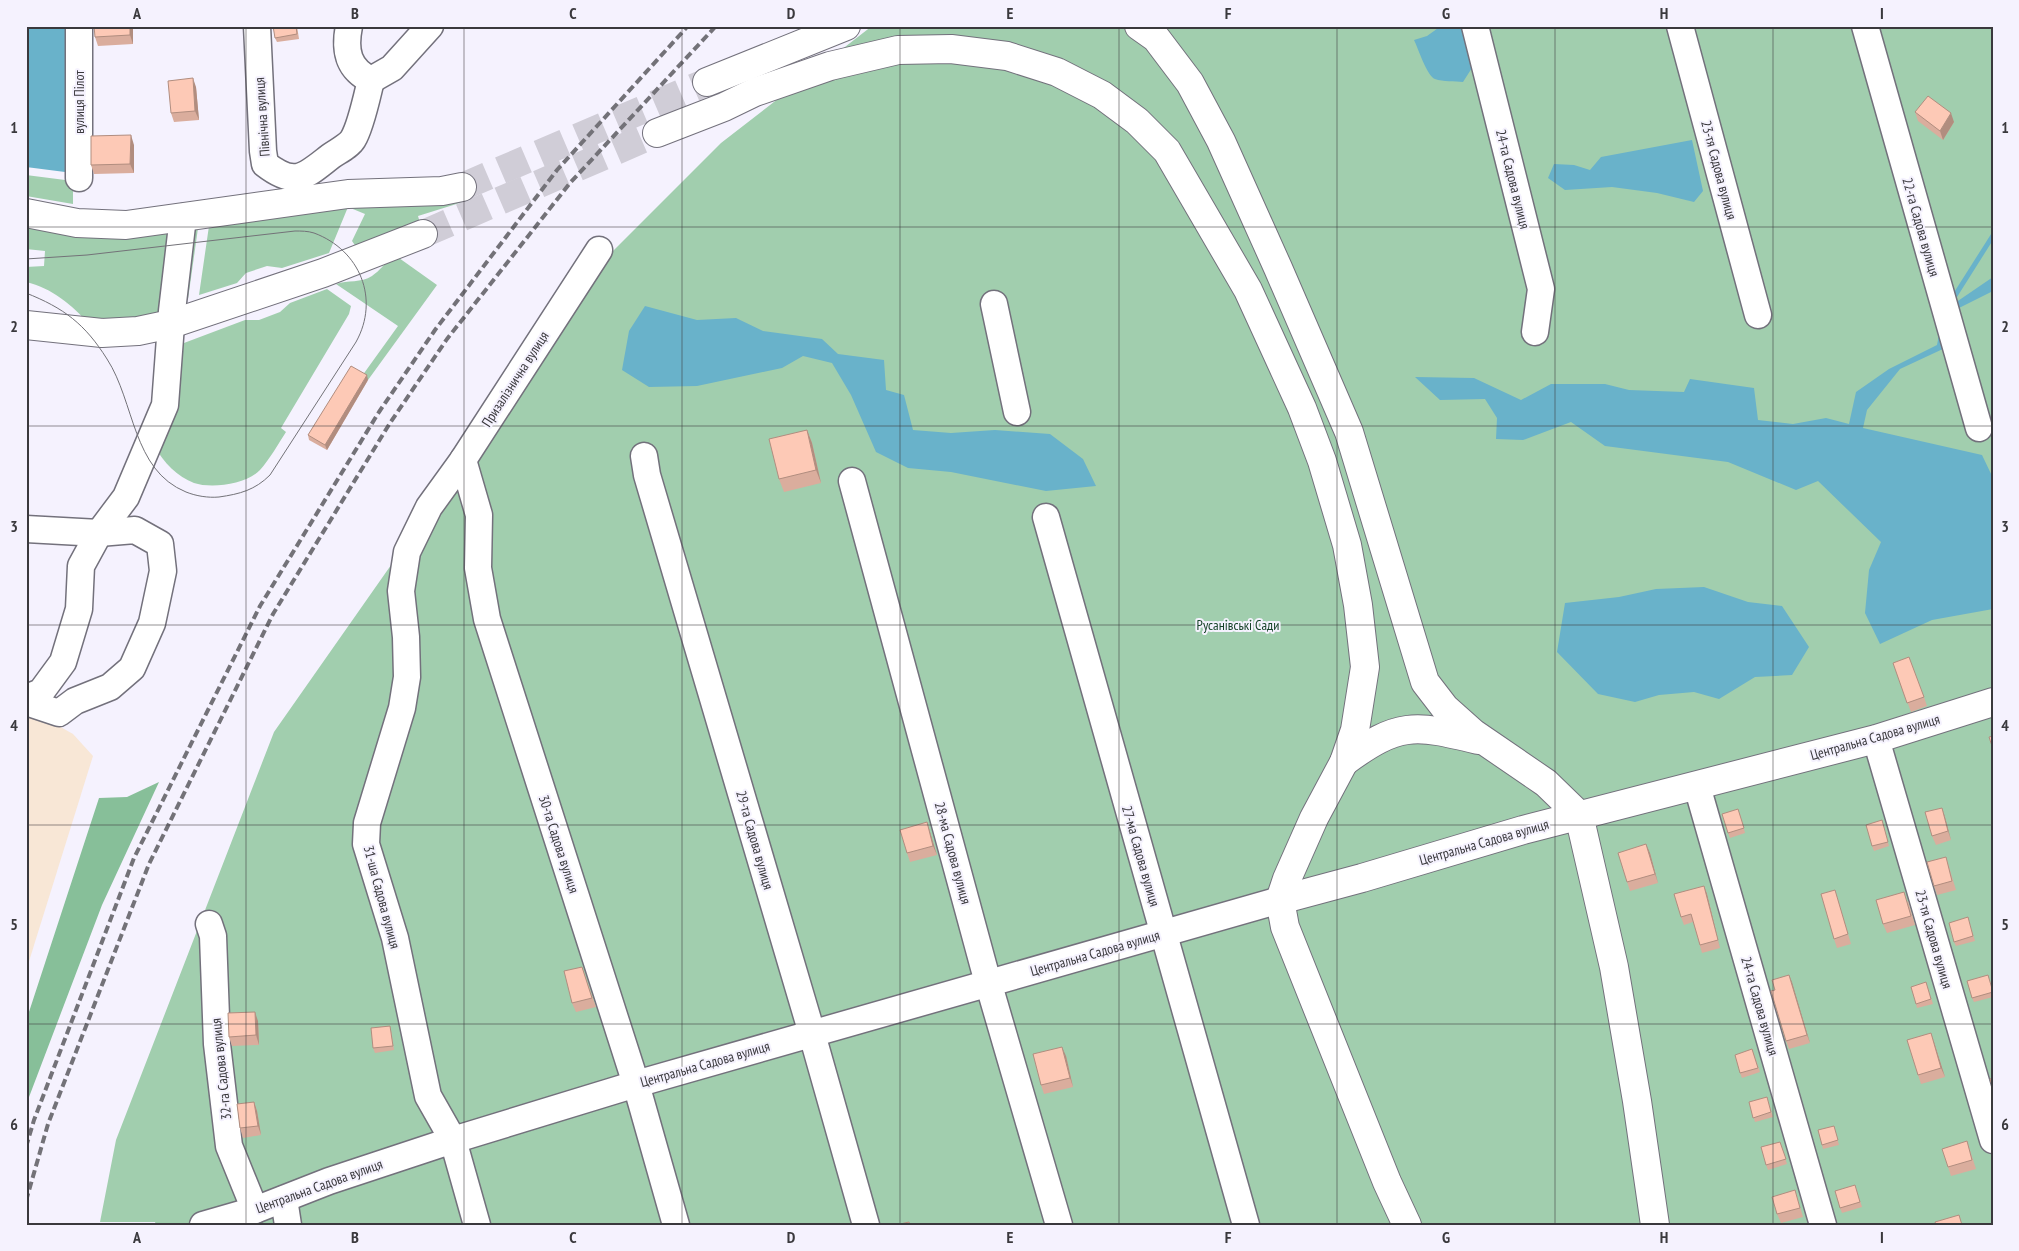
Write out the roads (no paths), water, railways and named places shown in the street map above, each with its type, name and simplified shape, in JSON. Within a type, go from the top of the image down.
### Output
[{"type":"main road","points":[[707,82],[846,26]]},
{"type":"main road","points":[[1139,26],[1156,38],[1190,83],[1221,141],[1278,268],[1349,432],[1426,682],[1445,708],[1484,742],[1546,783],[1579,815],[1614,967],[1637,1101],[1655,1225]]},
{"type":"main road","points":[[657,133],[724,107],[755,92],[821,69],[898,50],[951,49],[1007,56],[1065,76],[1102,95],[1137,121],[1167,151],[1248,290],[1283,363],[1322,461],[1347,544],[1358,605],[1365,667],[1355,730],[1344,762],[1314,818],[1287,879],[1280,900],[1285,927],[1384,1173],[1407,1225]]},
{"type":"main road","points":[[26,213],[77,223],[126,225],[348,194],[442,191],[462,187]]},
{"type":"main road","points":[[26,325],[102,333],[138,331],[171,324],[323,273],[423,234]]},
{"type":"main road","name":"Центральна Садова вулиця","points":[[1280,900],[1579,815],[1876,739],[1993,702]]},
{"type":"main road","points":[[1344,762],[1371,742],[1405,729],[1441,730],[1484,742]]},
{"type":"street","name":"вулиця Пілот","points":[[79,26],[79,178]]},
{"type":"street","name":"Північна вулиця","points":[[257,26],[265,164],[277,173],[289,177],[305,176],[353,140],[371,80]]},
{"type":"street","points":[[349,26],[347,37],[351,62],[358,74],[371,80],[392,68],[430,26]]},
{"type":"street","name":"24-та Садова вулиця","points":[[1475,26],[1541,289],[1535,332]]},
{"type":"street","name":"23-тя Садова вулиця","points":[[1680,26],[1758,314]]},
{"type":"street","name":"22-га Садова вулиця","points":[[1865,26],[1979,428]]},
{"type":"street","points":[[26,698],[41,692],[63,662],[79,609],[81,566],[99,533],[126,497],[165,405],[171,324],[183,217]]},
{"type":"street","name":"Призалізнична вулиця","points":[[429,507],[463,460],[599,250]]},
{"type":"street","points":[[994,304],[1017,412]]},
{"type":"street","name":"29-та Садова вулиця","points":[[644,456],[647,476],[812,1034],[866,1225]]},
{"type":"street","name":"30-та Садова вулиця","points":[[463,460],[479,515],[478,568],[487,619],[636,1084],[676,1225]]},
{"type":"street","name":"28-ма Садова вулиця","points":[[852,481],[988,983],[1058,1225]]},
{"type":"street","name":"31-ша Садова вулиця","points":[[429,507],[407,552],[401,592],[406,636],[407,676],[402,708],[367,823],[366,844],[395,938],[428,1096],[453,1140],[477,1225]]},
{"type":"street","name":"27-ма Садова вулиця","points":[[1046,517],[1246,1225]]},
{"type":"street","points":[[26,529],[99,533],[135,530],[160,544],[163,571],[152,623],[132,668],[110,687],[75,701],[59,713],[26,702]]},
{"type":"street","name":"23-тя Садова вулиця","points":[[1876,739],[1993,1140]]},
{"type":"street","name":"24-та Садова вулиця","points":[[1697,786],[1823,1225]]},
{"type":"street","name":"Центральна Садова вулиця","points":[[203,1225],[255,1210],[329,1181],[453,1140],[636,1084],[1280,900]]},
{"type":"street","name":"32-га Садова вулиця","points":[[208,924],[213,936],[217,1044],[229,1146],[255,1210]]},
{"type":"street","points":[[284,1198],[288,1225]]},
{"type":"water","points":[[26,26],[67,26],[65,172],[26,167]]},
{"type":"water","points":[[1441,26],[1475,26],[1477,60],[1463,82],[1442,81],[1432,77],[1414,40],[1427,36]]},
{"type":"water","points":[[1692,140],[1703,191],[1694,202],[1657,193],[1612,187],[1565,190],[1548,178],[1554,164],[1574,165],[1590,170],[1601,157]]},
{"type":"water","points":[[1993,231],[1993,240],[1952,305],[1993,277],[1993,291],[1949,313],[1945,348],[1900,369],[1867,410],[1863,428],[1982,455],[1993,478],[1993,609],[1932,620],[1880,644],[1865,613],[1869,570],[1881,542],[1818,481],[1796,490],[1728,462],[1605,446],[1571,422],[1523,440],[1496,439],[1497,418],[1485,399],[1440,400],[1415,377],[1474,378],[1521,400],[1551,384],[1605,384],[1629,390],[1684,392],[1690,379],[1754,388],[1758,420],[1793,424],[1826,418],[1849,424],[1856,392],[1889,369],[1937,345],[1946,298],[1953,294]]},
{"type":"water","points":[[645,306],[697,320],[736,318],[763,331],[822,339],[838,354],[884,360],[886,390],[904,395],[913,430],[951,433],[995,430],[1050,434],[1083,459],[1096,486],[1046,491],[951,472],[908,468],[876,452],[851,395],[832,363],[803,356],[782,368],[697,386],[649,387],[622,370],[629,331]]},
{"type":"water","points":[[1704,587],[1748,602],[1782,606],[1809,647],[1792,675],[1755,677],[1719,699],[1694,692],[1659,695],[1635,702],[1598,694],[1557,652],[1565,603],[1619,597],[1656,589]]},
{"type":"tunnel","points":[[462,187],[707,82]]},
{"type":"tunnel","points":[[423,234],[657,133]]},
{"type":"tram line","points":[[26,259],[87,255],[295,231],[309,232],[330,241],[343,251],[354,264],[361,278],[365,293],[366,309],[363,326],[356,342],[270,475],[259,484],[240,493],[211,497],[198,496],[186,492],[168,482],[155,468],[145,452],[116,376],[99,347],[73,318],[52,305],[26,293]]},
{"type":"railway","points":[[26,1147],[34,1120],[134,858],[260,606],[379,412],[435,330],[557,170],[688,26]]},
{"type":"railway","points":[[26,1201],[48,1124],[149,864],[273,614],[390,423],[447,339],[570,183],[716,26]]},
{"type":"park label","name":"Русанівські Сади","points":[[1238,625]]}]
